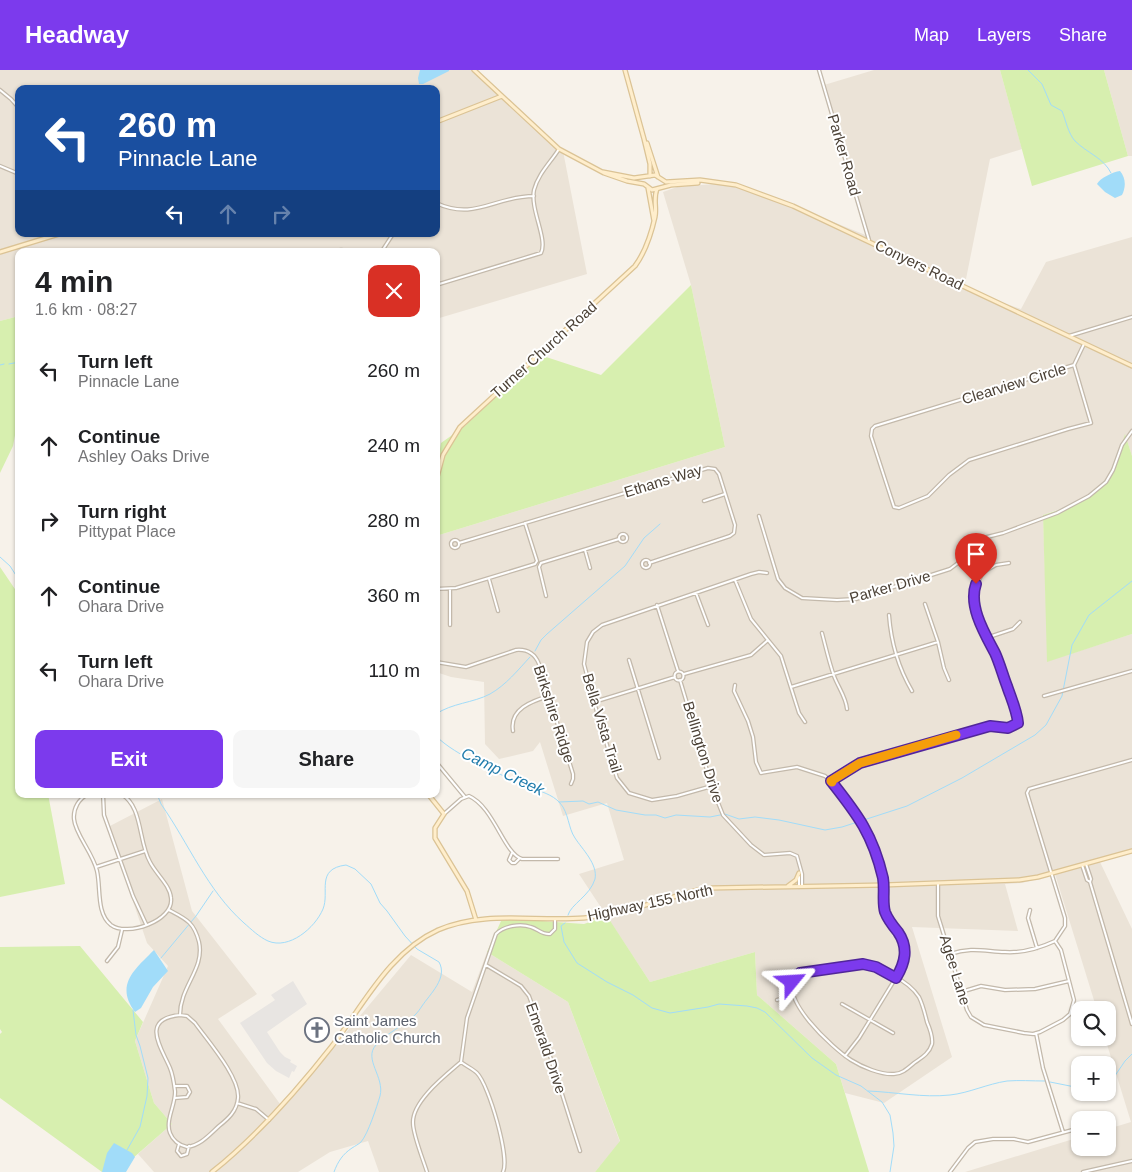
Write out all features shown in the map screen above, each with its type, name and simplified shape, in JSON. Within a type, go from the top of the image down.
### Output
[{"type":"main road","points":[[474,70],[560,149],[581,162],[620,179],[647,186],[652,190],[658,189],[661,184],[644,139]]},
{"type":"main road","points":[[625,70],[650,164],[649,176],[646,181],[647,186]]},
{"type":"main road","points":[[440,120],[502,96]]},
{"type":"main road","points":[[603,172],[628,177],[649,176],[659,178]]},
{"type":"main road","name":"Conyers Road","points":[[659,178],[668,183],[701,181],[736,185],[793,206],[1132,366]]},
{"type":"main road","name":"Conyers Road","points":[[658,189],[701,181]]},
{"type":"main road","name":"Turner Church Road","points":[[647,186],[654,221]]},
{"type":"main road","name":"Turner Church Road","points":[[440,464],[442,455],[460,426],[635,266],[647,246],[655,216],[655,196],[658,189]]},
{"type":"main road","points":[[0,252],[41,237]]},
{"type":"main road","points":[[431,798],[444,814],[435,828],[435,838],[464,886],[476,920]]},
{"type":"main road","name":"Highway 155 North","points":[[212,1172],[269,1120],[332,1046],[382,977],[402,954],[419,941],[446,927],[476,920],[582,918],[616,914],[698,890],[1019,880],[1132,851]]},
{"type":"main road","points":[[786,887],[793,883],[798,873]]},
{"type":"street","name":"Parker Road","points":[[819,70],[869,241]]},
{"type":"street","points":[[0,90],[15,103]]},
{"type":"street","points":[[440,284],[542,253],[543,246],[535,213],[534,196],[538,180],[560,149]]},
{"type":"street","points":[[0,166],[15,171]]},
{"type":"street","points":[[440,204],[462,211],[503,200],[534,196]]},
{"type":"street","points":[[384,248],[391,237]]},
{"type":"street","points":[[1067,336],[1132,317]]},
{"type":"street","points":[[1074,365],[1084,344]]},
{"type":"street","name":"Clearview Circle","points":[[1074,365],[1092,423],[1068,428],[969,460],[949,475],[928,496],[899,508],[894,507],[872,436],[872,429],[875,426],[1074,365]]},
{"type":"street","name":"Parker Drive","points":[[759,516],[778,579],[785,588],[802,598],[856,599],[950,569],[958,563],[968,542],[1003,533],[1057,513],[1089,496],[1106,482],[1113,470],[1122,445],[1132,431]]},
{"type":"street","name":"Ethans Way","points":[[459,543],[709,467],[715,469],[718,472],[736,527],[733,534],[649,563]]},
{"type":"street","points":[[704,501],[725,494]]},
{"type":"street","points":[[525,523],[537,561],[541,563],[619,539]]},
{"type":"street","points":[[585,550],[590,568]]},
{"type":"street","points":[[440,590],[488,579],[535,564],[537,561]]},
{"type":"street","points":[[539,567],[541,563]]},
{"type":"street","points":[[831,781],[860,763],[973,730],[990,726],[1008,728],[1018,723],[996,654],[986,638],[974,600],[976,584],[987,570],[996,565],[1009,563]]},
{"type":"street","points":[[535,564],[539,567],[546,596]]},
{"type":"street","name":"Bella Vista Trail","points":[[712,786],[677,796],[652,800],[629,793],[617,778],[594,702],[584,664],[586,642],[593,632],[602,625],[760,572],[767,573]]},
{"type":"street","points":[[488,579],[498,611]]},
{"type":"street","points":[[735,580],[751,619],[781,656],[799,713],[805,722]]},
{"type":"street","points":[[450,589],[450,625]]},
{"type":"street","points":[[696,593],[708,626]]},
{"type":"street","points":[[925,604],[949,680]]},
{"type":"street","points":[[657,605],[678,671],[684,674],[751,655],[768,640]]},
{"type":"street","points":[[889,615],[890,634],[896,655],[903,676],[912,691]]},
{"type":"street","points":[[986,638],[1013,629],[1020,622]]},
{"type":"street","points":[[822,633],[833,674],[839,690],[846,701],[846,709]]},
{"type":"street","points":[[791,687],[938,642]]},
{"type":"street","name":"Birkshire Ridge","points":[[440,663],[466,667],[514,650],[525,650],[533,655],[538,661],[573,774],[571,784]]},
{"type":"street","points":[[629,660],[659,758]]},
{"type":"street","points":[[1044,696],[1132,670]]},
{"type":"street","points":[[675,677],[675,673],[678,671]]},
{"type":"street","points":[[675,677],[677,680],[680,680],[684,677],[684,674]]},
{"type":"street","points":[[594,702],[675,677]]},
{"type":"street","name":"Bellington Drive","points":[[680,680],[712,786],[723,815],[764,855],[793,854],[797,856],[799,865]]},
{"type":"street","points":[[735,686],[734,691],[751,732],[756,762],[761,773],[797,767],[825,776],[831,781],[858,817],[872,839],[878,858],[887,916],[900,935],[905,947],[904,963],[896,978],[859,1038],[845,1056]]},
{"type":"street","points":[[513,731],[512,721],[517,713],[531,702],[549,696]]},
{"type":"street","points":[[950,954],[970,949],[1018,952],[1037,948],[1055,941],[1065,926],[1065,918],[1027,793],[1029,789],[1132,760]]},
{"type":"street","points":[[440,767],[465,797]]},
{"type":"street","points":[[444,814],[465,797],[469,796],[476,800],[490,816],[512,853],[519,859],[558,859]]},
{"type":"street","points":[[84,798],[75,809],[74,819],[76,828],[90,852],[96,867],[103,914],[111,925],[122,930],[133,930],[162,917],[169,910],[171,902],[170,892],[144,851],[135,808],[126,798]]},
{"type":"street","points":[[103,798],[104,815],[133,896],[146,924]]},
{"type":"street","points":[[96,867],[144,851]]},
{"type":"street","points":[[512,853],[509,860],[512,863],[519,859]]},
{"type":"street","points":[[1084,864],[1091,879],[1090,882],[1132,1024]]},
{"type":"street","points":[[799,865],[798,873],[801,887]]},
{"type":"street","points":[[799,865],[802,874],[801,887]]},
{"type":"street","name":"Agee Lane","points":[[938,883],[938,916],[966,1010],[977,1022],[1024,1033],[1036,1033]]},
{"type":"street","points":[[169,910],[193,926],[200,951],[199,964],[183,995],[180,1015]]},
{"type":"street","points":[[1030,910],[1028,918],[1037,948]]},
{"type":"street","points":[[427,1172],[412,1121],[420,1102],[433,1086],[461,1062],[467,1018],[496,934],[501,929],[512,926],[531,926],[546,935],[552,933],[555,929],[555,919]]},
{"type":"street","points":[[107,961],[118,947],[122,930]]},
{"type":"street","points":[[1055,941],[1061,950],[1074,1000],[1070,1014],[1051,1027],[1036,1033],[1043,1068],[1063,1133]]},
{"type":"street","points":[[863,964],[876,967],[896,978],[913,990],[921,1001],[932,1036],[929,1050],[904,1071],[895,1074],[866,1068],[845,1056],[808,1021],[794,995],[789,975],[792,973],[796,975],[805,972],[863,964]]},
{"type":"street","name":"Emerald Drive","points":[[486,965],[522,986],[529,996],[580,1150]]},
{"type":"street","points":[[792,981],[796,975]]},
{"type":"street","points":[[961,992],[981,986],[1005,990],[1035,989],[1070,980]]},
{"type":"street","points":[[777,1000],[794,995]]},
{"type":"street","points":[[842,1004],[893,1033]]},
{"type":"street","points":[[180,1015],[187,1016],[195,1022],[229,1071],[237,1086],[237,1103],[233,1112],[200,1142],[189,1146],[179,1144],[173,1138],[169,1128],[175,1098],[174,1086],[171,1072],[158,1046],[156,1036],[162,1021],[169,1017],[180,1015]]},
{"type":"street","points":[[461,1062],[478,1074],[487,1092],[504,1146],[505,1167],[503,1172]]},
{"type":"street","points":[[174,1086],[187,1086],[190,1092],[187,1098],[175,1098]]},
{"type":"street","points":[[237,1103],[256,1109],[269,1120]]},
{"type":"street","points":[[950,1172],[968,1148],[975,1142],[993,1138],[1028,1142],[1071,1131]]},
{"type":"street","points":[[179,1144],[177,1152],[181,1156],[187,1154],[189,1146]]},
{"type":"street","points":[[1084,1172],[1132,1161]]},
{"type":"shaded area","points":[[0,70],[475,70],[563,151],[587,274],[440,318],[440,248],[15,248],[15,317],[0,321]]},
{"type":"shaded area","points":[[874,70],[1000,70],[1022,149],[990,159],[964,289],[1021,309],[1046,262],[1132,237],[1132,456],[1125,435],[1115,464],[1101,488],[1077,503],[1043,515],[1048,661],[1132,634],[1132,853],[1100,862],[1132,929],[1132,1172],[965,1172],[1071,1140],[1071,1156],[1116,1156],[1116,1127],[1131,1122],[1116,1074],[1116,1056],[1111,1056],[1107,1046],[1116,1046],[1116,1001],[1094,1001],[1055,874],[1022,883],[1005,884],[1018,931],[912,927],[952,1057],[884,1103],[845,1093],[836,1064],[757,995],[755,952],[650,982],[579,874],[624,860],[607,803],[563,816],[540,742],[533,751],[499,759],[485,744],[484,682],[440,673],[440,535],[725,447],[691,285],[663,192],[677,187],[714,184],[754,190],[868,236],[824,85]]},
{"type":"shaded area","points":[[1104,70],[1132,70],[1132,156],[1128,156]]},
{"type":"shaded area","points":[[162,799],[192,911],[257,994],[218,1019],[283,1108],[411,955],[472,992],[487,952],[568,1002],[620,1142],[595,1172],[379,1172],[368,1141],[330,1152],[298,1172],[154,1172],[138,1154],[172,1124],[154,1103],[135,1041],[168,966],[147,943],[108,827]]},
{"type":"shaded area","points":[[293,981],[307,1004],[267,1032],[280,1052],[297,1066],[289,1078],[276,1071],[267,1063],[240,1023],[275,1000],[271,995]]},
{"type":"green space","points":[[1000,70],[1104,70],[1128,156],[1032,186]]},
{"type":"green space","points":[[691,285],[725,447],[440,535],[441,443],[465,426],[540,355],[601,375]]},
{"type":"green space","points":[[15,317],[15,435],[13,446],[0,473],[0,321]]},
{"type":"green space","points":[[1125,434],[1132,456],[1132,634],[1047,662],[1043,515],[1066,508],[1089,497],[1101,488],[1112,470]]},
{"type":"green space","points":[[0,567],[15,589],[15,798],[49,798],[65,884],[0,897]]},
{"type":"green space","points":[[607,916],[650,982],[755,952],[757,995],[836,1064],[869,1172],[595,1172],[620,1141],[568,1002],[487,952],[501,921],[514,919],[584,924]]},
{"type":"green space","points":[[80,946],[143,1022],[135,1041],[154,1103],[172,1124],[117,1172],[102,1172],[0,1098],[0,1034],[2,1032],[0,1029],[0,947]]},
{"type":"water","points":[[420,70],[449,71],[423,84],[419,84]]},
{"type":"water","points":[[1120,171],[1125,183],[1124,189],[1122,195],[1115,198],[1097,184],[1107,176]]},
{"type":"water","points":[[154,950],[168,971],[153,987],[141,1008],[135,1012],[129,1002],[127,986],[134,971]]},
{"type":"water","points":[[114,1143],[132,1153],[135,1157],[126,1172],[102,1172],[107,1153]]},
{"type":"waterway","points":[[1028,70],[1042,84],[1051,105],[1062,111],[1069,131],[1075,141],[1100,159],[1111,173]]},
{"type":"waterway","points":[[9,364],[15,363]]},
{"type":"waterway","points":[[0,365],[4,364]]},
{"type":"waterway","points":[[535,651],[547,634],[625,566],[644,538],[660,524]]},
{"type":"waterway","points":[[0,557],[15,574]]},
{"type":"waterway","points":[[559,802],[583,801],[589,804],[598,802],[616,810],[656,815],[665,818],[676,815],[710,817],[725,814],[739,819],[755,817],[825,830],[842,827],[907,806],[962,778],[1035,735],[1046,725],[1062,696],[1072,645],[1089,615],[1132,581]]},
{"type":"waterway","points":[[440,711],[490,694],[507,682],[530,657]]},
{"type":"waterway","name":"Camp Creek","points":[[440,740],[455,751],[480,765],[550,795],[563,807],[573,834],[592,862],[595,873],[593,885],[568,915]]},
{"type":"waterway","points":[[159,798],[219,896],[244,923],[268,941],[276,943],[293,940],[308,930],[323,909],[327,876],[336,867],[346,865],[355,869],[371,884],[380,903],[417,949],[439,962],[441,968],[440,980],[419,1011],[380,1041],[373,1050],[373,1062],[381,1089],[379,1101],[364,1138],[343,1155],[334,1172]]},
{"type":"waterway","points":[[161,958],[196,916],[213,891]]},
{"type":"waterway","name":"Camp Creek","points":[[565,923],[561,926],[564,942],[577,963],[652,1008],[670,1013],[719,1004],[747,1006],[765,1012],[812,1058],[836,1075],[861,1086],[882,1102],[890,1115],[893,1133],[894,1146],[890,1172]]},
{"type":"waterway","points":[[127,1150],[140,1127],[147,1096],[148,1078],[136,1035],[133,1010]]},
{"type":"waterway","points":[[1116,1074],[1132,1054]]},
{"type":"waterway","points":[[868,1091],[940,1096],[957,1094],[1007,1081],[1045,1081]]},
{"type":"waterway","points":[[1050,1082],[1071,1086]]},
{"type":"slow traffic","points":[[832,782],[860,763],[956,735]]},
{"type":"place","name":"Saint James Catholic Church","points":[[317,1030]]},
{"type":"route","points":[[792,982],[794,977],[800,973],[859,964],[874,966],[896,978],[902,968],[905,956],[903,941],[884,910],[884,885],[872,839],[831,781],[860,763],[990,726],[1008,728],[1019,721],[996,654],[986,638],[977,610],[974,600],[976,584]]}]
